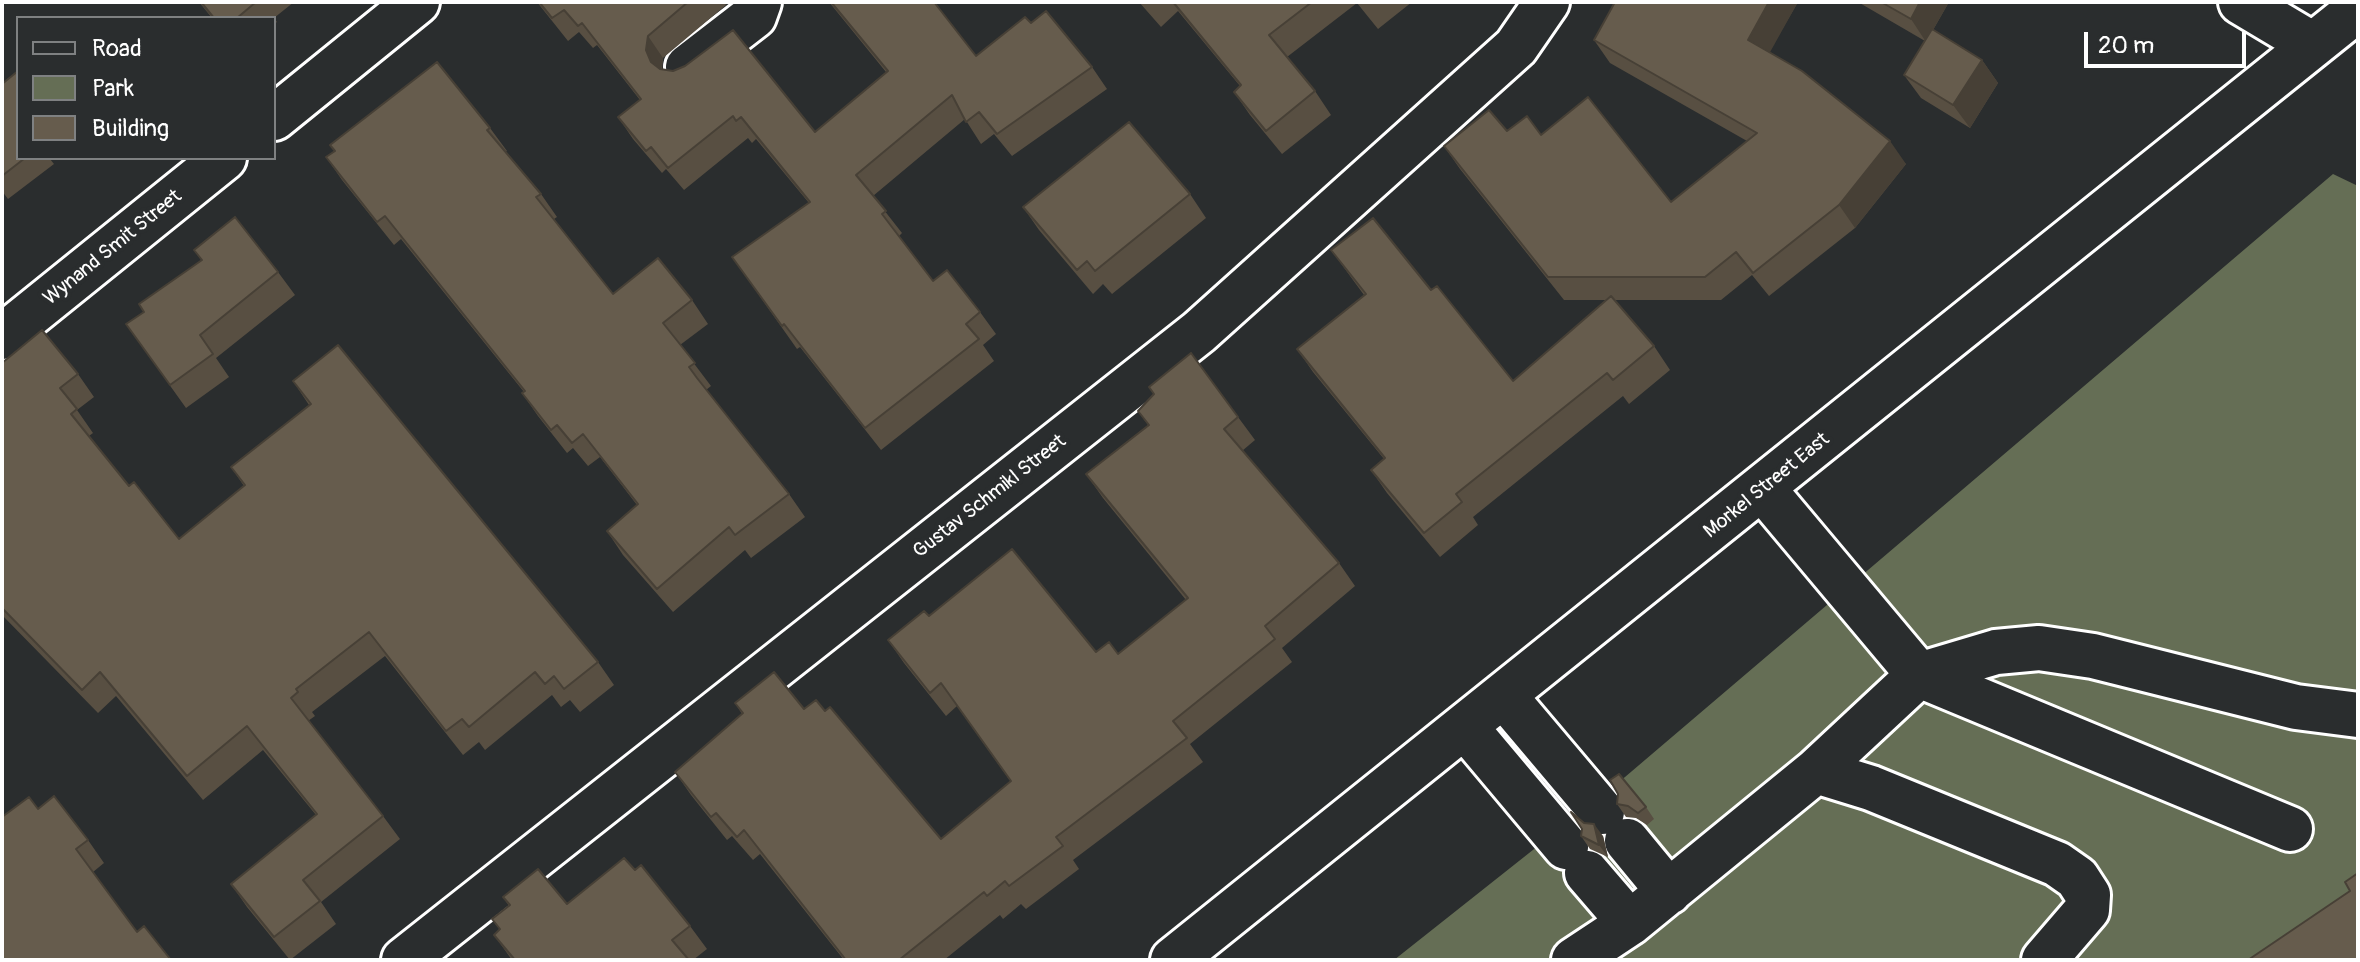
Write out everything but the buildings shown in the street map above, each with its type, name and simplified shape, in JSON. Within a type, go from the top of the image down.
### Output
[{"type":"street","points":[[276,116],[417,2]]},
{"type":"street","points":[[686,68],[754,16],[759,2]]},
{"type":"street","name":"Gustav Schmikl Street","points":[[404,960],[1199,332],[1516,47],[1547,2]]},
{"type":"street","points":[[2241,2],[2313,45]]},
{"type":"street","name":"Morkel Street East","points":[[1173,960],[1505,697],[2358,9]]},
{"type":"street","name":"Wynand Smit Street","points":[[2,337],[222,160]]},
{"type":"street","points":[[1763,489],[1919,675],[2290,829]]},
{"type":"street","points":[[1574,960],[1630,923],[1816,771],[1919,675],[1996,652],[2039,648],[2093,656],[2296,707],[2358,715]]},
{"type":"street","points":[[1505,697],[1669,892]]},
{"type":"street","points":[[1466,728],[1630,923]]},
{"type":"street","points":[[1816,771],[1871,788],[2057,864],[2077,878],[2088,895],[2087,910],[2044,960]]},
{"type":"green space","points":[[2333,174],[2358,186],[2358,960],[1394,960],[1625,777]]}]
